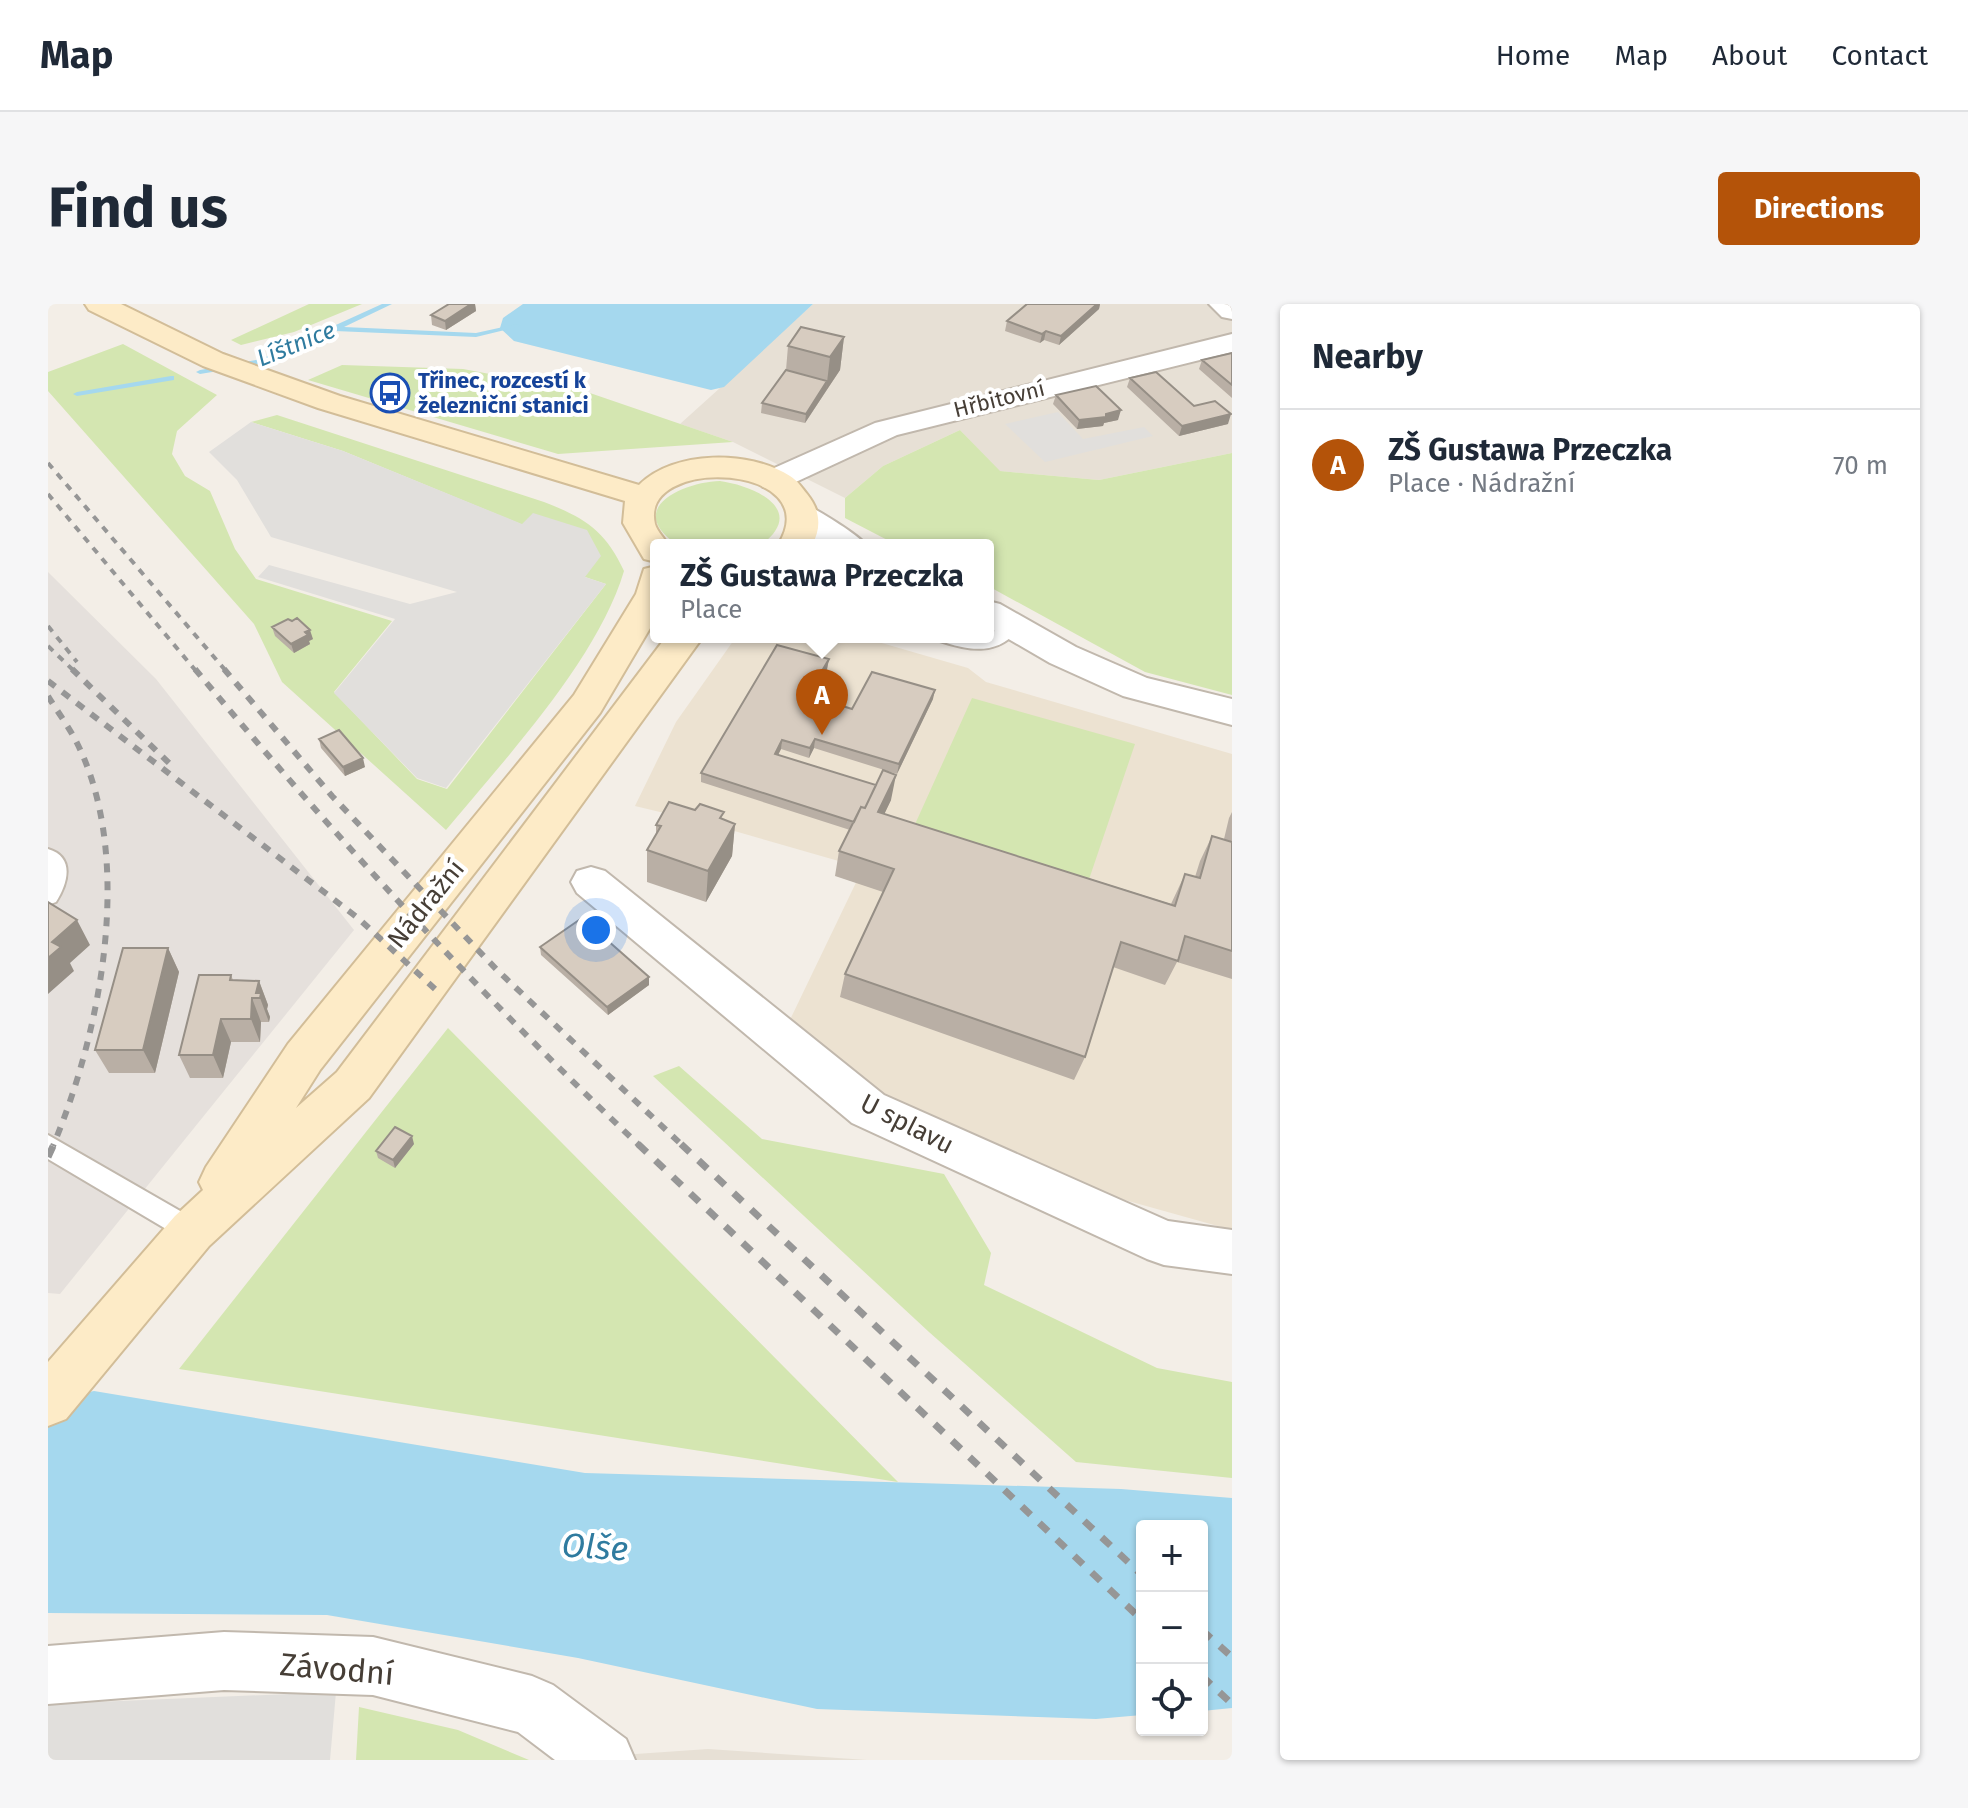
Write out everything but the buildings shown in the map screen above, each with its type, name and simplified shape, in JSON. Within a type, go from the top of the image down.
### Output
[{"type":"main road","points":[[99,304],[213,360],[329,402],[643,496]]},
{"type":"main road","points":[[650,545],[639,531],[636,513],[643,496],[658,482],[675,473],[705,466],[743,468],[774,480],[796,497],[799,529]]},
{"type":"main road","name":"Nádražní","points":[[192,1231],[304,1057],[587,704],[650,599]]},
{"type":"main road","name":"Nádražní","points":[[48,1401],[192,1231],[353,1085],[681,643]]},
{"type":"street","points":[[1223,304],[1232,311]]},
{"type":"street","name":"Hřbitovní","points":[[774,480],[886,429],[1232,343]]},
{"type":"street","points":[[799,529],[820,529],[838,539]]},
{"type":"street","points":[[999,620],[1136,687],[1232,712]]},
{"type":"street","name":"U splavu","points":[[591,882],[868,1109],[1164,1243],[1232,1252]]},
{"type":"street","name":"Závodní","points":[[48,1675],[224,1661],[373,1666],[532,1706],[605,1760]]},
{"type":"lane","points":[[994,641],[1002,639],[999,620]]},
{"type":"lane","points":[[967,643],[977,646],[988,643]]},
{"type":"lane","points":[[48,857],[55,861],[55,885],[48,896]]},
{"type":"lane","points":[[48,1146],[192,1231]]},
{"type":"shaded area","points":[[813,304],[1232,304],[1232,453],[1099,480],[999,471],[960,430],[883,466],[845,498],[733,442],[680,424]]},
{"type":"shaded area","points":[[1058,412],[1083,439],[1144,427],[1153,436],[1045,462],[1005,424]]},
{"type":"shaded area","points":[[251,422],[343,451],[522,524],[533,513],[587,530],[601,556],[585,577],[606,584],[446,788],[417,778],[334,693],[395,619],[258,577],[269,565],[410,604],[457,592],[271,537],[237,480],[209,452]]},
{"type":"shaded area","points":[[48,572],[156,679],[354,930],[60,1294],[48,1293]]},
{"type":"shaded area","points":[[732,643],[882,643],[968,668],[986,682],[1232,754],[1232,1230],[1039,1176],[878,1103],[787,1026],[863,868],[635,806],[676,722]]},
{"type":"shaded area","points":[[336,1692],[330,1760],[48,1760],[48,1704]]},
{"type":"shaded area","points":[[708,1749],[867,1760],[549,1760]]},
{"type":"green space","points":[[309,304],[362,304],[294,332],[241,345],[231,340]]},
{"type":"green space","points":[[123,344],[217,395],[177,431],[172,454],[185,476],[210,491],[235,549],[256,579],[392,621],[334,692],[417,779],[447,789],[606,584],[585,577],[523,525],[343,451],[251,422],[277,415],[544,502],[592,527],[617,557],[624,571],[594,639],[547,707],[446,830],[282,682],[254,624],[48,391],[48,372]]},
{"type":"green space","points":[[342,365],[463,369],[587,392],[733,442],[558,454],[308,380]]},
{"type":"green space","points":[[960,430],[1000,471],[1099,480],[1232,453],[1232,695],[1145,672],[994,589],[994,539],[885,539],[845,518],[845,498],[883,466]]},
{"type":"green space","points":[[720,481],[761,494],[778,511],[779,521],[774,532],[767,539],[671,539],[662,532],[656,520],[657,509],[676,492]]},
{"type":"green space","points":[[972,698],[1135,744],[1083,897],[907,842]]},
{"type":"green space","points":[[448,1028],[898,1482],[179,1369]]},
{"type":"green space","points":[[679,1066],[762,1139],[944,1174],[991,1253],[984,1285],[1157,1368],[1232,1382],[1232,1478],[1076,1462],[929,1332],[653,1076]]},
{"type":"green space","points":[[359,1707],[458,1730],[529,1760],[356,1760]]},
{"type":"water","points":[[523,304],[813,304],[724,387],[711,390],[514,341],[500,328],[503,318]]},
{"type":"water","name":"Olše","points":[[94,1391],[585,1473],[1121,1489],[1232,1498],[1232,1708],[1208,1710],[1208,1520],[1136,1520],[1136,1716],[1096,1719],[817,1709],[578,1658],[327,1615],[48,1613],[48,1401]]},
{"type":"waterway","name":"Líštnice","points":[[200,372],[263,361],[388,304]]},
{"type":"waterway","points":[[335,329],[476,335],[517,326]]},
{"type":"waterway","name":"Líštnice","points":[[77,394],[171,378]]},
{"type":"railway","points":[[48,463],[226,671]]},
{"type":"railway","points":[[48,494],[196,671]]},
{"type":"railway","points":[[48,626],[77,662]]},
{"type":"railway","points":[[48,646],[74,671]]},
{"type":"railway","points":[[72,669],[169,763]]},
{"type":"railway","points":[[195,669],[410,914],[523,1032],[640,1146]]},
{"type":"railway","points":[[224,669],[332,796],[496,969],[683,1146]]},
{"type":"railway","points":[[48,681],[358,918],[435,989]]},
{"type":"railway","points":[[48,696],[77,743],[95,789],[104,839],[108,891],[105,945],[97,999],[85,1051],[53,1146]]},
{"type":"railway","points":[[48,1157],[54,1144]]},
{"type":"railway","points":[[638,1144],[1136,1614]]},
{"type":"railway","points":[[681,1144],[1136,1569]]},
{"type":"railway","points":[[1208,1635],[1232,1657]]},
{"type":"railway","points":[[1208,1682],[1232,1704]]},
{"type":"place","name":"Třinec, rozcestí k železniční stanici","points":[[390,393]]},
{"type":"place","name":"ZŠ Gustawa Przeczka","points":[[822,735]]}]
